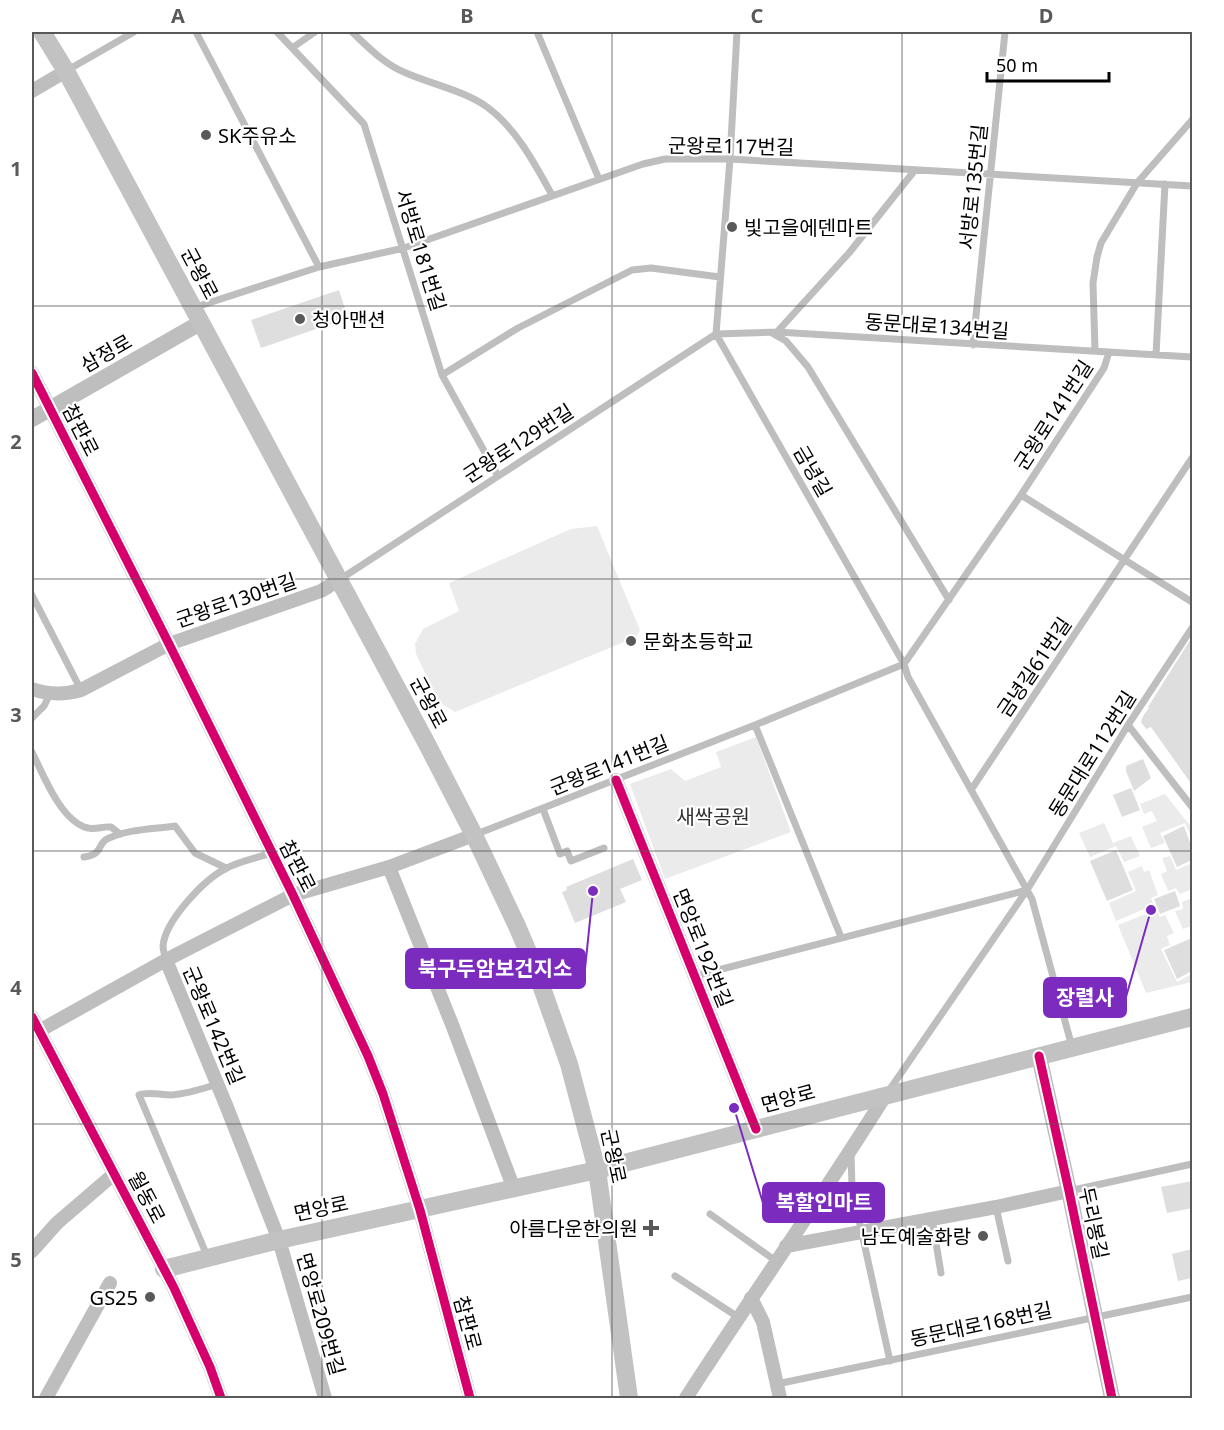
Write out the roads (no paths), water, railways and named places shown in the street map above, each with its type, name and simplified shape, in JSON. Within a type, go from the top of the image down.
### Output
[{"type":"main road","name":"군왕로","points":[[42,32],[66,71],[474,835],[536,968],[569,1064],[597,1170],[629,1398]]},
{"type":"main road","name":"면앙로","points":[[164,1269],[279,1240],[597,1170],[1192,1017]]},
{"type":"street","points":[[32,91],[66,71]]},
{"type":"street","name":"삼정로","points":[[32,419],[197,316]]},
{"type":"street","name":"참판로","points":[[32,373],[169,644],[368,1056],[383,1094],[420,1210],[470,1398]]},
{"type":"street","name":"군왕로130번길","points":[[32,689],[50,694],[68,694],[81,690],[169,644],[321,591],[339,580]]},
{"type":"street","name":"면앙로192번길","points":[[616,780],[756,1129]]},
{"type":"street","name":"군왕로142번길","points":[[35,1033],[166,960],[292,895],[388,867],[474,835]]},
{"type":"street","points":[[388,867],[453,1027],[514,1189]]},
{"type":"street","name":"군왕로142번길","points":[[166,960],[226,1105]]},
{"type":"street","name":"월동로","points":[[32,1017],[35,1033],[164,1269],[210,1366],[221,1398]]},
{"type":"street","name":"두리봉길","points":[[1039,1056],[1112,1398]]},
{"type":"street","points":[[686,1398],[851,1151],[885,1096]]},
{"type":"street","name":"면앙로","points":[[226,1105],[279,1240]]},
{"type":"street","points":[[32,1251],[57,1223],[114,1174]]},
{"type":"street","points":[[786,1246],[1069,1191]]},
{"type":"street","name":"면앙로209번길","points":[[279,1240],[325,1398]]},
{"type":"street","points":[[46,1398],[110,1283]]},
{"type":"street","points":[[751,1298],[763,1322],[779,1391]]},
{"type":"lane","points":[[66,71],[134,32]]},
{"type":"lane","points":[[196,32],[319,267]]},
{"type":"lane","name":"서방로181번길","points":[[277,32],[364,124],[442,375],[498,476]]},
{"type":"lane","points":[[292,48],[315,32]]},
{"type":"lane","points":[[352,32],[388,64],[487,107],[499,118],[535,165],[552,195]]},
{"type":"lane","points":[[537,32],[599,179]]},
{"type":"lane","points":[[716,334],[730,159],[737,32]]},
{"type":"lane","name":"서방로135번길","points":[[973,345],[1005,32]]},
{"type":"lane","points":[[1095,351],[1094,283],[1101,243],[1137,183],[1192,120]]},
{"type":"lane","name":"군왕로117번길","points":[[197,316],[319,267],[404,248],[552,195],[664,159],[730,159],[1192,186]]},
{"type":"lane","points":[[915,170],[849,253],[773,332],[786,341],[808,367],[949,600]]},
{"type":"lane","points":[[1156,354],[1165,184]]},
{"type":"lane","points":[[442,375],[518,328],[632,270],[651,268],[720,277]]},
{"type":"lane","name":"동문대로134번길","points":[[716,334],[773,332],[1192,357]]},
{"type":"lane","name":"군왕로129번길","points":[[339,580],[716,334]]},
{"type":"lane","name":"금녕길","points":[[716,334],[904,664],[908,677],[1027,890]]},
{"type":"lane","name":"군왕로141번길","points":[[474,835],[904,664],[1021,495],[1104,368],[1109,352]]},
{"type":"lane","name":"금녕길61번길","points":[[971,790],[1192,458]]},
{"type":"lane","name":"군왕로141번길","points":[[1021,495],[1125,561]]},
{"type":"lane","points":[[1125,561],[1192,602]]},
{"type":"lane","points":[[32,595],[81,690]]},
{"type":"lane","name":"동문대로112번길","points":[[885,1096],[1027,890],[1128,725],[1190,639],[1192,628]]},
{"type":"lane","points":[[32,718],[44,706],[50,694]]},
{"type":"lane","points":[[755,725],[841,938],[1027,890],[1036,909],[1072,1048]]},
{"type":"lane","points":[[1128,725],[1192,807]]},
{"type":"lane","points":[[32,752],[51,790],[70,818],[89,828],[111,827],[120,834]]},
{"type":"lane","points":[[543,809],[560,854],[567,851],[571,861],[604,849]]},
{"type":"lane","points":[[84,857],[99,851],[108,838],[120,834],[175,826],[195,853],[226,868]]},
{"type":"lane","points":[[166,960],[163,946],[170,927],[187,902],[226,868],[271,853]]},
{"type":"lane","name":"면앙로192번길","points":[[695,976],[841,938]]},
{"type":"lane","points":[[208,1258],[138,1095],[145,1092],[171,1095],[190,1093],[218,1084]]},
{"type":"lane","points":[[851,1151],[852,1188],[890,1361]]},
{"type":"lane","points":[[1069,1191],[1192,1164]]},
{"type":"lane","points":[[996,1207],[1008,1261]]},
{"type":"lane","points":[[710,1214],[776,1261]]},
{"type":"lane","points":[[932,1219],[941,1274]]},
{"type":"lane","points":[[675,1276],[738,1317]]},
{"type":"lane","name":"동문대로168번길","points":[[779,1391],[890,1361],[1192,1297]]},
{"type":"place","name":"SK주유소","points":[[206,135]]},
{"type":"place","name":"빛고을에덴마트","points":[[732,227]]},
{"type":"place","name":"청아맨션","points":[[300,319]]},
{"type":"place","name":"문화초등학교","points":[[631,641]]},
{"type":"place","name":"북구두암보건지소","points":[[593,891]]},
{"type":"place","name":"장렬사","points":[[1151,910]]},
{"type":"place","name":"복할인마트","points":[[734,1108]]},
{"type":"place","name":"아름다운한의원","points":[[651,1228]]},
{"type":"place","name":"남도예술화랑","points":[[983,1236]]},
{"type":"place","name":"GS25","points":[[150,1297]]},
{"type":"park label","name":"새싹공원","points":[[713,816]]}]
